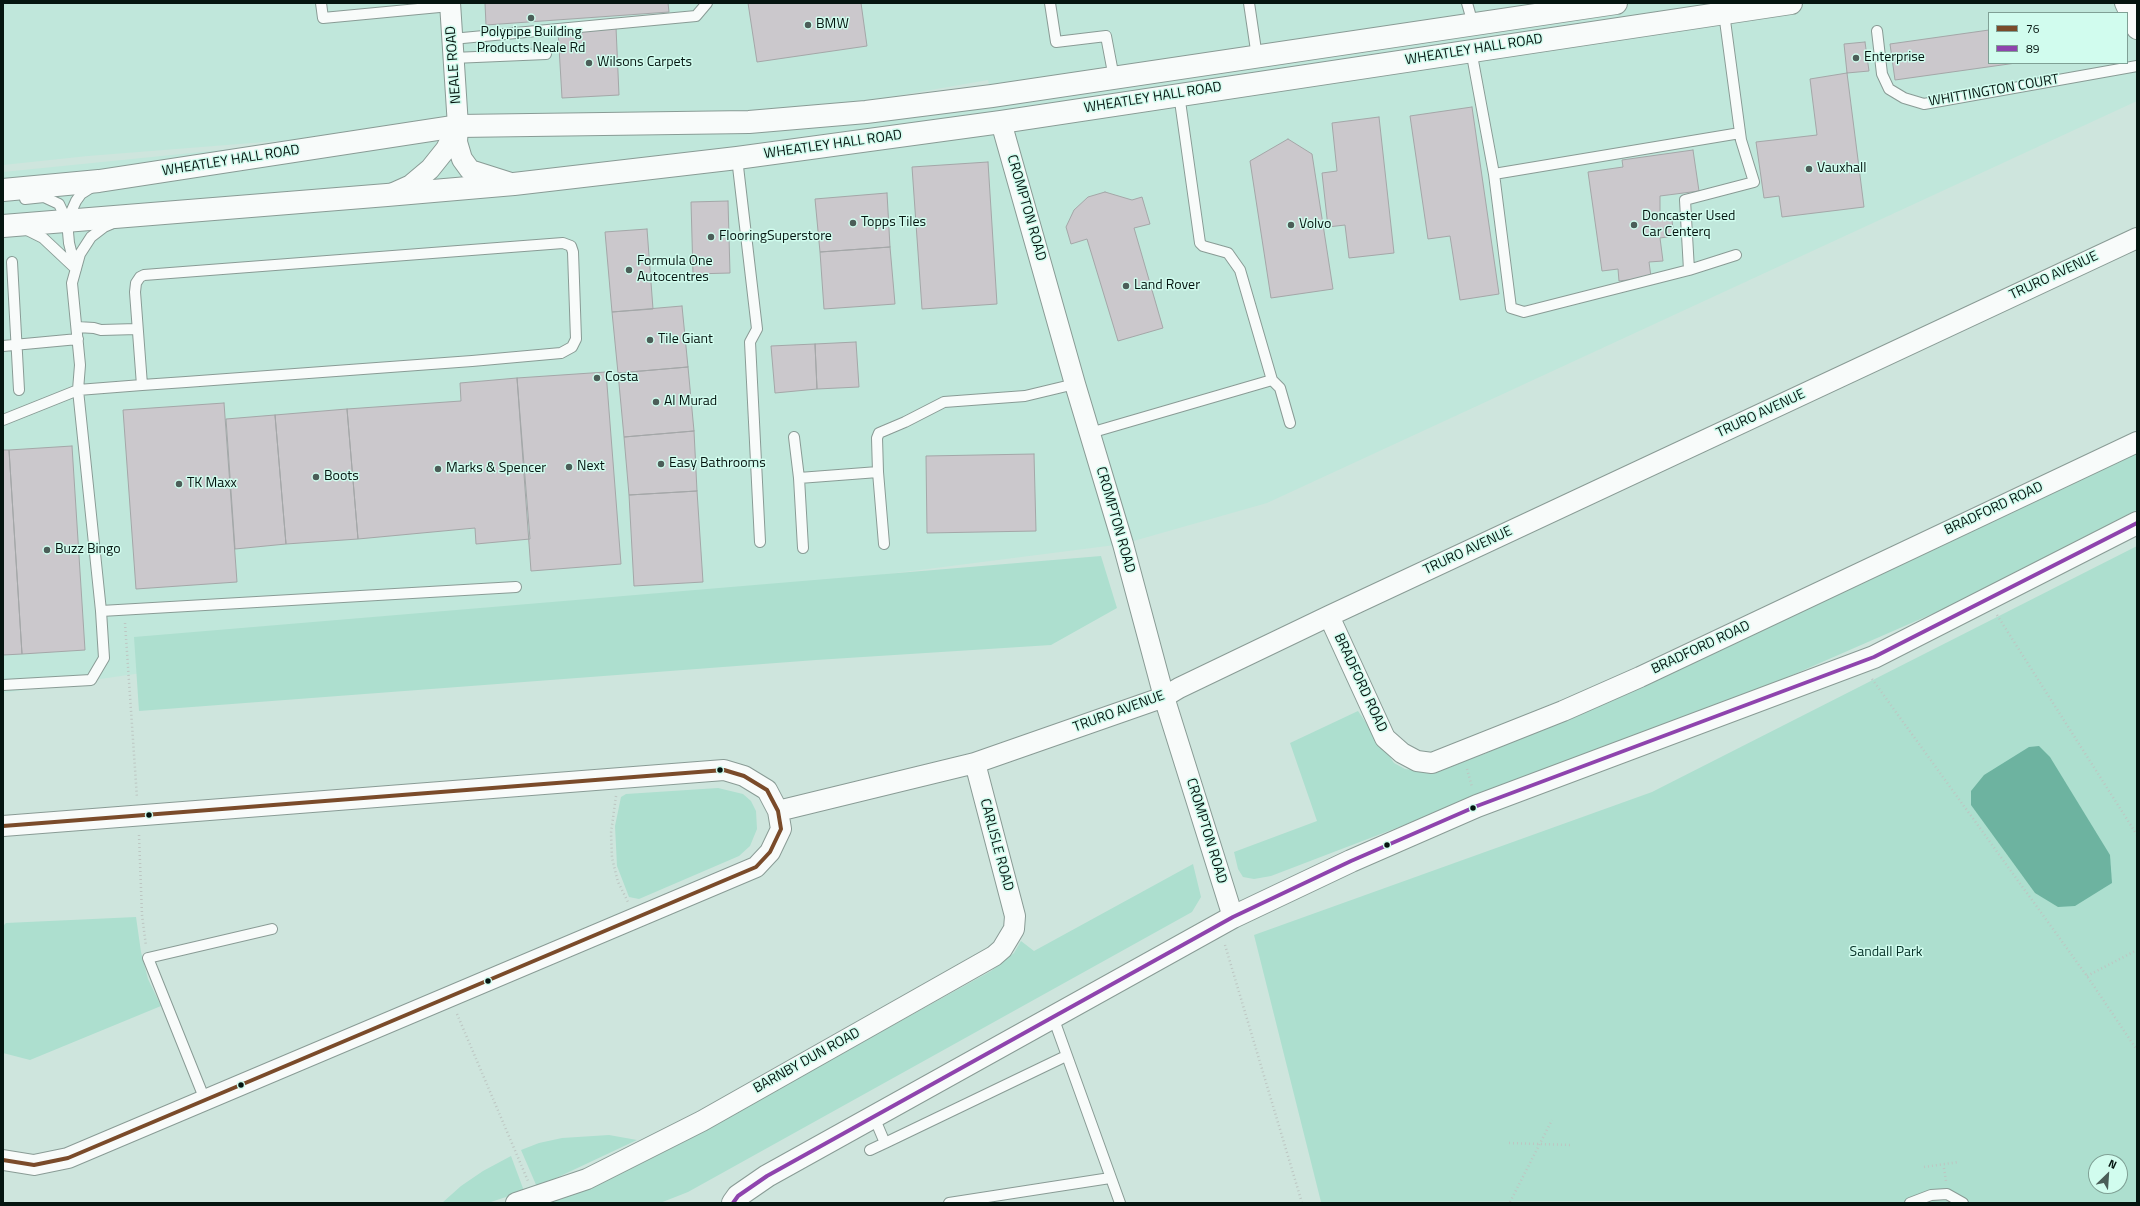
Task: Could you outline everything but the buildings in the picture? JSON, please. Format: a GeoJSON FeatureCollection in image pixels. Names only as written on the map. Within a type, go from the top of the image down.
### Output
{"type":"FeatureCollection","features":[{"type":"Feature","properties":{"kind":"main road","name":"WHEATLEY HALL ROAD"},"geometry":{"type":"LineString","coordinates":[[10,195],[458,126],[749,122],[866,112],[992,96],[1616,3]]}},
{"type":"Feature","properties":{"kind":"main road","name":"WHEATLEY HALL ROAD"},"geometry":{"type":"LineString","coordinates":[[8,226],[387,196],[514,184],[737,158],[1001,122],[1791,3]]}},
{"type":"Feature","properties":{"kind":"main road"},"geometry":{"type":"LineString","coordinates":[[733,1203],[738,1196],[767,1176],[1226,921],[1351,861],[1477,806],[1874,657],[2137,523]]}},
{"type":"Feature","properties":{"kind":"street"},"geometry":{"type":"LineString","coordinates":[[2125,3],[2137,29]]}},
{"type":"Feature","properties":{"kind":"street","name":"NEALE ROAD"},"geometry":{"type":"LineString","coordinates":[[450,5],[458,126]]}},
{"type":"Feature","properties":{"kind":"street","name":"CROMPTON ROAD"},"geometry":{"type":"LineString","coordinates":[[1001,122],[1090,433],[1226,921]]}},
{"type":"Feature","properties":{"kind":"street","name":"WHEATLEY HALL ROAD"},"geometry":{"type":"LineString","coordinates":[[458,126],[457,142],[462,159],[470,170],[514,184]]}},
{"type":"Feature","properties":{"kind":"street","name":"WHEATLEY HALL ROAD"},"geometry":{"type":"LineString","coordinates":[[387,196],[411,184],[430,169],[446,149],[458,126]]}},
{"type":"Feature","properties":{"kind":"street","name":"TRURO AVENUE"},"geometry":{"type":"LineString","coordinates":[[778,811],[975,763],[1164,697],[1178,688],[1329,616],[2137,238]]}},
{"type":"Feature","properties":{"kind":"street","name":"BRADFORD ROAD"},"geometry":{"type":"LineString","coordinates":[[1329,616],[1385,738],[1402,753],[1417,761],[1432,763],[1563,711],[1640,677],[2137,442]]}},
{"type":"Feature","properties":{"kind":"street","name":"CARLISLE ROAD"},"geometry":{"type":"LineString","coordinates":[[975,763],[1015,916],[1014,929]]}},
{"type":"Feature","properties":{"kind":"street"},"geometry":{"type":"LineString","coordinates":[[3,826],[724,770],[744,776],[767,790],[778,811],[781,829],[770,852],[756,867],[68,1158],[34,1165],[3,1160]]}},
{"type":"Feature","properties":{"kind":"street","name":"BARNBY DUN ROAD"},"geometry":{"type":"LineString","coordinates":[[516,1203],[587,1179],[702,1121],[994,956],[1002,949],[1014,929]]}},
{"type":"Feature","properties":{"kind":"lane"},"geometry":{"type":"LineString","coordinates":[[321,3],[323,18],[450,5]]}},
{"type":"Feature","properties":{"kind":"lane"},"geometry":{"type":"LineString","coordinates":[[453,48],[696,16],[707,3]]}},
{"type":"Feature","properties":{"kind":"lane"},"geometry":{"type":"LineString","coordinates":[[1050,3],[1056,42],[1106,36],[1114,78]]}},
{"type":"Feature","properties":{"kind":"lane"},"geometry":{"type":"LineString","coordinates":[[1249,3],[1257,57]]}},
{"type":"Feature","properties":{"kind":"lane"},"geometry":{"type":"LineString","coordinates":[[1467,3],[1473,24]]}},
{"type":"Feature","properties":{"kind":"lane"},"geometry":{"type":"LineString","coordinates":[[1689,270],[1685,200],[1754,182],[1740,133],[1724,13]]}},
{"type":"Feature","properties":{"kind":"lane","name":"WHITTINGTON COURT"},"geometry":{"type":"LineString","coordinates":[[1877,30],[1882,74],[1889,89],[1904,98],[1924,104],[2137,66]]}},
{"type":"Feature","properties":{"kind":"lane"},"geometry":{"type":"LineString","coordinates":[[453,48],[546,54]]}},
{"type":"Feature","properties":{"kind":"lane"},"geometry":{"type":"LineString","coordinates":[[1471,50],[1494,174],[1511,308],[1524,312],[1689,270],[1736,255]]}},
{"type":"Feature","properties":{"kind":"lane"},"geometry":{"type":"LineString","coordinates":[[1179,94],[1200,243],[1203,246],[1228,253],[1240,270],[1272,380],[1280,388],[1290,423]]}},
{"type":"Feature","properties":{"kind":"lane"},"geometry":{"type":"LineString","coordinates":[[1494,174],[1740,133]]}},
{"type":"Feature","properties":{"kind":"lane"},"geometry":{"type":"LineString","coordinates":[[737,158],[757,328],[750,342],[760,542]]}},
{"type":"Feature","properties":{"kind":"lane"},"geometry":{"type":"LineString","coordinates":[[67,221],[81,194],[92,187],[109,180]]}},
{"type":"Feature","properties":{"kind":"lane"},"geometry":{"type":"LineString","coordinates":[[10,195],[44,197],[59,204],[67,221],[69,243],[76,269]]}},
{"type":"Feature","properties":{"kind":"lane"},"geometry":{"type":"LineString","coordinates":[[3,685],[91,680],[104,658],[101,611],[78,390],[80,366],[72,283],[80,254],[90,237],[104,227],[134,216]]}},
{"type":"Feature","properties":{"kind":"lane"},"geometry":{"type":"LineString","coordinates":[[8,226],[29,230],[43,238],[76,269]]}},
{"type":"Feature","properties":{"kind":"lane"},"geometry":{"type":"LineString","coordinates":[[3,420],[78,390],[472,361],[561,352],[572,347],[576,339],[574,252],[571,246],[563,243],[144,275],[140,277],[136,283],[137,329],[142,385]]}},
{"type":"Feature","properties":{"kind":"lane"},"geometry":{"type":"LineString","coordinates":[[12,262],[19,390]]}},
{"type":"Feature","properties":{"kind":"lane"},"geometry":{"type":"LineString","coordinates":[[77,327],[101,330],[137,329]]}},
{"type":"Feature","properties":{"kind":"lane"},"geometry":{"type":"LineString","coordinates":[[3,346],[78,339]]}},
{"type":"Feature","properties":{"kind":"lane"},"geometry":{"type":"LineString","coordinates":[[1090,433],[1272,380]]}},
{"type":"Feature","properties":{"kind":"lane"},"geometry":{"type":"LineString","coordinates":[[884,544],[878,472],[879,433],[910,420],[944,402],[1025,396],[1075,384]]}},
{"type":"Feature","properties":{"kind":"lane"},"geometry":{"type":"LineString","coordinates":[[794,437],[800,478],[803,548]]}},
{"type":"Feature","properties":{"kind":"lane"},"geometry":{"type":"LineString","coordinates":[[800,478],[878,472]]}},
{"type":"Feature","properties":{"kind":"lane"},"geometry":{"type":"LineString","coordinates":[[101,611],[516,587]]}},
{"type":"Feature","properties":{"kind":"lane"},"geometry":{"type":"LineString","coordinates":[[205,1100],[148,958],[272,929]]}},
{"type":"Feature","properties":{"kind":"lane"},"geometry":{"type":"LineString","coordinates":[[1053,1017],[1120,1203]]}},
{"type":"Feature","properties":{"kind":"lane"},"geometry":{"type":"LineString","coordinates":[[870,1150],[1066,1056]]}},
{"type":"Feature","properties":{"kind":"lane"},"geometry":{"type":"LineString","coordinates":[[874,1117],[886,1143]]}},
{"type":"Feature","properties":{"kind":"lane"},"geometry":{"type":"LineString","coordinates":[[949,1203],[1110,1178]]}},
{"type":"Feature","properties":{"kind":"lane"},"geometry":{"type":"LineString","coordinates":[[1910,1203],[1931,1195],[1947,1194],[1963,1203]]}},
{"type":"Feature","properties":{"kind":"path"},"geometry":{"type":"LineString","coordinates":[[1987,600],[2137,835]]}},
{"type":"Feature","properties":{"kind":"path"},"geometry":{"type":"LineString","coordinates":[[124,610],[138,815],[142,914],[148,958]]}},
{"type":"Feature","properties":{"kind":"path"},"geometry":{"type":"LineString","coordinates":[[1872,679],[2087,976],[2137,1050]]}},
{"type":"Feature","properties":{"kind":"path"},"geometry":{"type":"LineString","coordinates":[[1462,751],[1477,806]]}},
{"type":"Feature","properties":{"kind":"path"},"geometry":{"type":"LineString","coordinates":[[619,778],[611,833],[612,858],[618,882],[636,918]]}},
{"type":"Feature","properties":{"kind":"path"},"geometry":{"type":"LineString","coordinates":[[1226,921],[1302,1203]]}},
{"type":"Feature","properties":{"kind":"path"},"geometry":{"type":"LineString","coordinates":[[2087,976],[2137,950]]}},
{"type":"Feature","properties":{"kind":"path"},"geometry":{"type":"LineString","coordinates":[[450,997],[534,1197]]}},
{"type":"Feature","properties":{"kind":"path"},"geometry":{"type":"LineString","coordinates":[[1510,1202],[1552,1120]]}},
{"type":"Feature","properties":{"kind":"path"},"geometry":{"type":"LineString","coordinates":[[1509,1143],[1571,1145]]}},
{"type":"Feature","properties":{"kind":"path"},"geometry":{"type":"LineString","coordinates":[[1924,1167],[1959,1162]]}},
{"type":"Feature","properties":{"kind":"shaded area"},"geometry":{"type":"Polygon","coordinates":[[[3,3],[2137,3],[2137,101],[1267,503],[1123,544],[357,642],[3,693],[3,172],[429,129],[88,156],[3,165],[3,3]],[[988,80],[868,101],[992,96],[988,80]]]}},
{"type":"Feature","properties":{"kind":"shaded area"},"geometry":{"type":"Polygon","coordinates":[[[2039,746],[2050,757],[2110,855],[2112,883],[2075,906],[2058,907],[2035,893],[1971,805],[1971,791],[1984,775],[2029,747],[2039,746]]]}},
{"type":"Feature","properties":{"kind":"green space"},"geometry":{"type":"Polygon","coordinates":[[[2137,452],[2137,510],[1948,607],[1765,687],[1271,876],[1254,879],[1243,877],[1238,869],[1234,852],[1317,821],[1290,743],[1358,711],[1394,763],[1405,769],[1422,771],[1439,768],[1482,755],[1733,643],[2137,452]]]}},
{"type":"Feature","properties":{"kind":"green space","name":"Sandall Park"},"geometry":{"type":"Polygon","coordinates":[[[2137,546],[2137,1203],[1763,1203],[1642,1201],[1321,1202],[1254,935],[1652,792],[2137,546]]]}},
{"type":"Feature","properties":{"kind":"green space"},"geometry":{"type":"Polygon","coordinates":[[[1101,556],[1117,608],[1051,645],[816,660],[139,711],[134,637],[1101,556]]]}},
{"type":"Feature","properties":{"kind":"green space"},"geometry":{"type":"Polygon","coordinates":[[[718,788],[743,794],[751,801],[756,811],[757,829],[750,846],[739,856],[639,899],[629,897],[617,866],[615,826],[621,797],[626,794],[718,788]]]}},
{"type":"Feature","properties":{"kind":"green space"},"geometry":{"type":"Polygon","coordinates":[[[1193,864],[1201,897],[1192,912],[688,1192],[660,1203],[547,1203],[796,1079],[991,971],[1014,953],[1021,941],[1034,951],[1193,864]]]}},
{"type":"Feature","properties":{"kind":"green space"},"geometry":{"type":"Polygon","coordinates":[[[136,917],[141,952],[148,979],[161,1006],[30,1060],[3,1053],[3,926],[6,923],[136,917]]]}},
{"type":"Feature","properties":{"kind":"green space"},"geometry":{"type":"Polygon","coordinates":[[[609,1135],[637,1140],[537,1187],[521,1150],[539,1143],[562,1138],[609,1135]]]}},
{"type":"Feature","properties":{"kind":"green space"},"geometry":{"type":"Polygon","coordinates":[[[511,1156],[524,1191],[488,1203],[442,1203],[461,1186],[483,1171],[511,1156]]]}},
{"type":"Feature","properties":{"kind":"transit line","name":"89"},"geometry":{"type":"LineString","coordinates":[[733,1203],[738,1196],[767,1176],[1233,917],[1351,861],[1477,806],[1874,657],[2137,523]]}},
{"type":"Feature","properties":{"kind":"transit line","name":"76"},"geometry":{"type":"LineString","coordinates":[[3,826],[724,770],[744,776],[767,790],[778,811],[781,829],[770,852],[756,867],[68,1158],[34,1165],[3,1160]]}},
{"type":"Feature","properties":{"kind":"place","name":"Polypipe Building Products Neale Rd"},"geometry":{"type":"Point","coordinates":[531,18]}},
{"type":"Feature","properties":{"kind":"place","name":"BMW"},"geometry":{"type":"Point","coordinates":[808,25]}},
{"type":"Feature","properties":{"kind":"place","name":"Enterprise"},"geometry":{"type":"Point","coordinates":[1856,58]}},
{"type":"Feature","properties":{"kind":"place","name":"Wilsons Carpets"},"geometry":{"type":"Point","coordinates":[589,63]}},
{"type":"Feature","properties":{"kind":"place","name":"Vauxhall"},"geometry":{"type":"Point","coordinates":[1809,169]}},
{"type":"Feature","properties":{"kind":"place","name":"Topps Tiles"},"geometry":{"type":"Point","coordinates":[853,223]}},
{"type":"Feature","properties":{"kind":"place","name":"Volvo"},"geometry":{"type":"Point","coordinates":[1291,225]}},
{"type":"Feature","properties":{"kind":"place","name":"Doncaster Used Car Centerq"},"geometry":{"type":"Point","coordinates":[1634,225]}},
{"type":"Feature","properties":{"kind":"place","name":"FlooringSuperstore"},"geometry":{"type":"Point","coordinates":[711,237]}},
{"type":"Feature","properties":{"kind":"place","name":"Formula One Autocentres"},"geometry":{"type":"Point","coordinates":[629,270]}},
{"type":"Feature","properties":{"kind":"place","name":"Land Rover"},"geometry":{"type":"Point","coordinates":[1126,286]}},
{"type":"Feature","properties":{"kind":"place","name":"Tile Giant"},"geometry":{"type":"Point","coordinates":[650,340]}},
{"type":"Feature","properties":{"kind":"place","name":"Costa"},"geometry":{"type":"Point","coordinates":[597,378]}},
{"type":"Feature","properties":{"kind":"place","name":"Al Murad"},"geometry":{"type":"Point","coordinates":[656,402]}},
{"type":"Feature","properties":{"kind":"place","name":"Easy Bathrooms"},"geometry":{"type":"Point","coordinates":[661,464]}},
{"type":"Feature","properties":{"kind":"place","name":"Next"},"geometry":{"type":"Point","coordinates":[569,467]}},
{"type":"Feature","properties":{"kind":"place","name":"Marks & Spencer"},"geometry":{"type":"Point","coordinates":[438,469]}},
{"type":"Feature","properties":{"kind":"place","name":"Boots"},"geometry":{"type":"Point","coordinates":[316,477]}},
{"type":"Feature","properties":{"kind":"place","name":"TK Maxx"},"geometry":{"type":"Point","coordinates":[179,484]}},
{"type":"Feature","properties":{"kind":"place","name":"Buzz Bingo"},"geometry":{"type":"Point","coordinates":[47,550]}}]}
